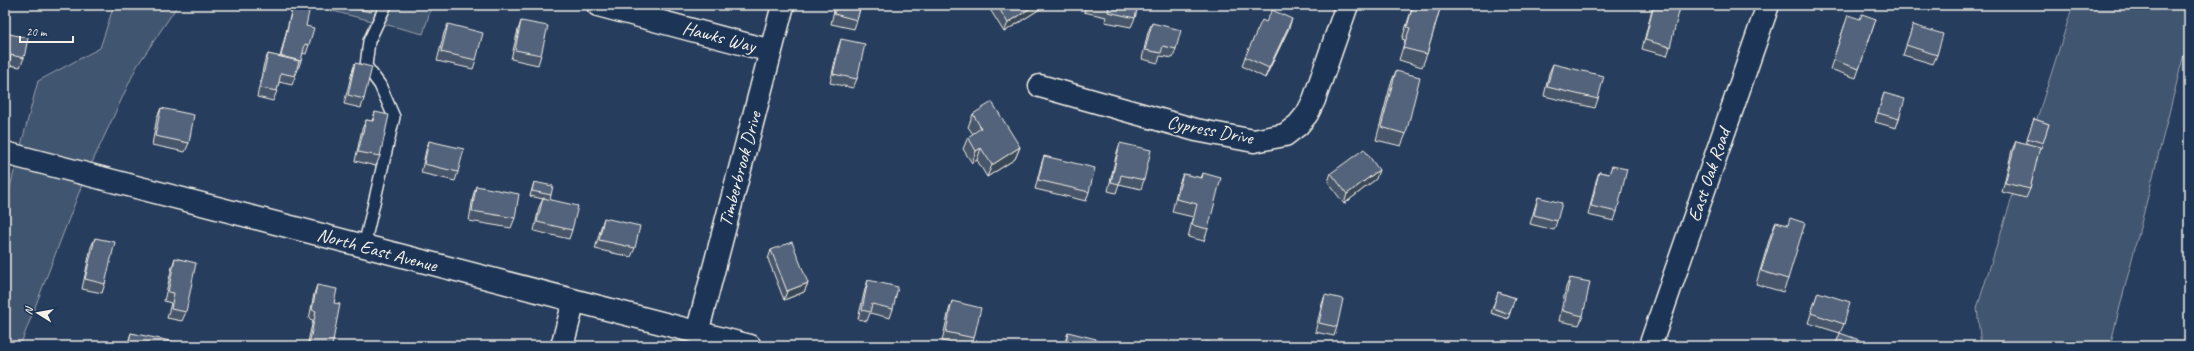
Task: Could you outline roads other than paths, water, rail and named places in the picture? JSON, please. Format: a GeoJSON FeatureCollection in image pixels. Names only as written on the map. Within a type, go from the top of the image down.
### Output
{"type":"FeatureCollection","features":[{"type":"Feature","properties":{"kind":"street","name":"Hawks Way"},"geometry":{"type":"LineString","coordinates":[[598,5],[771,51]]}},
{"type":"Feature","properties":{"kind":"street","name":"Timberbrook Drive"},"geometry":{"type":"LineString","coordinates":[[697,333],[783,5]]}},
{"type":"Feature","properties":{"kind":"street","name":"Cypress Drive"},"geometry":{"type":"LineString","coordinates":[[1040,86],[1196,130],[1235,139],[1254,141],[1285,135],[1298,125],[1314,100],[1347,5]]}},
{"type":"Feature","properties":{"kind":"street","name":"East Oak Road"},"geometry":{"type":"LineString","coordinates":[[1650,346],[1768,5]]}},
{"type":"Feature","properties":{"kind":"street","name":"North East Avenue"},"geometry":{"type":"LineString","coordinates":[[5,153],[750,346]]}},
{"type":"Feature","properties":{"kind":"street"},"geometry":{"type":"LineString","coordinates":[[562,346],[574,301]]}},
{"type":"Feature","properties":{"kind":"lane"},"geometry":{"type":"LineString","coordinates":[[364,246],[394,117],[380,85],[366,66],[369,41],[386,5]]}}]}
